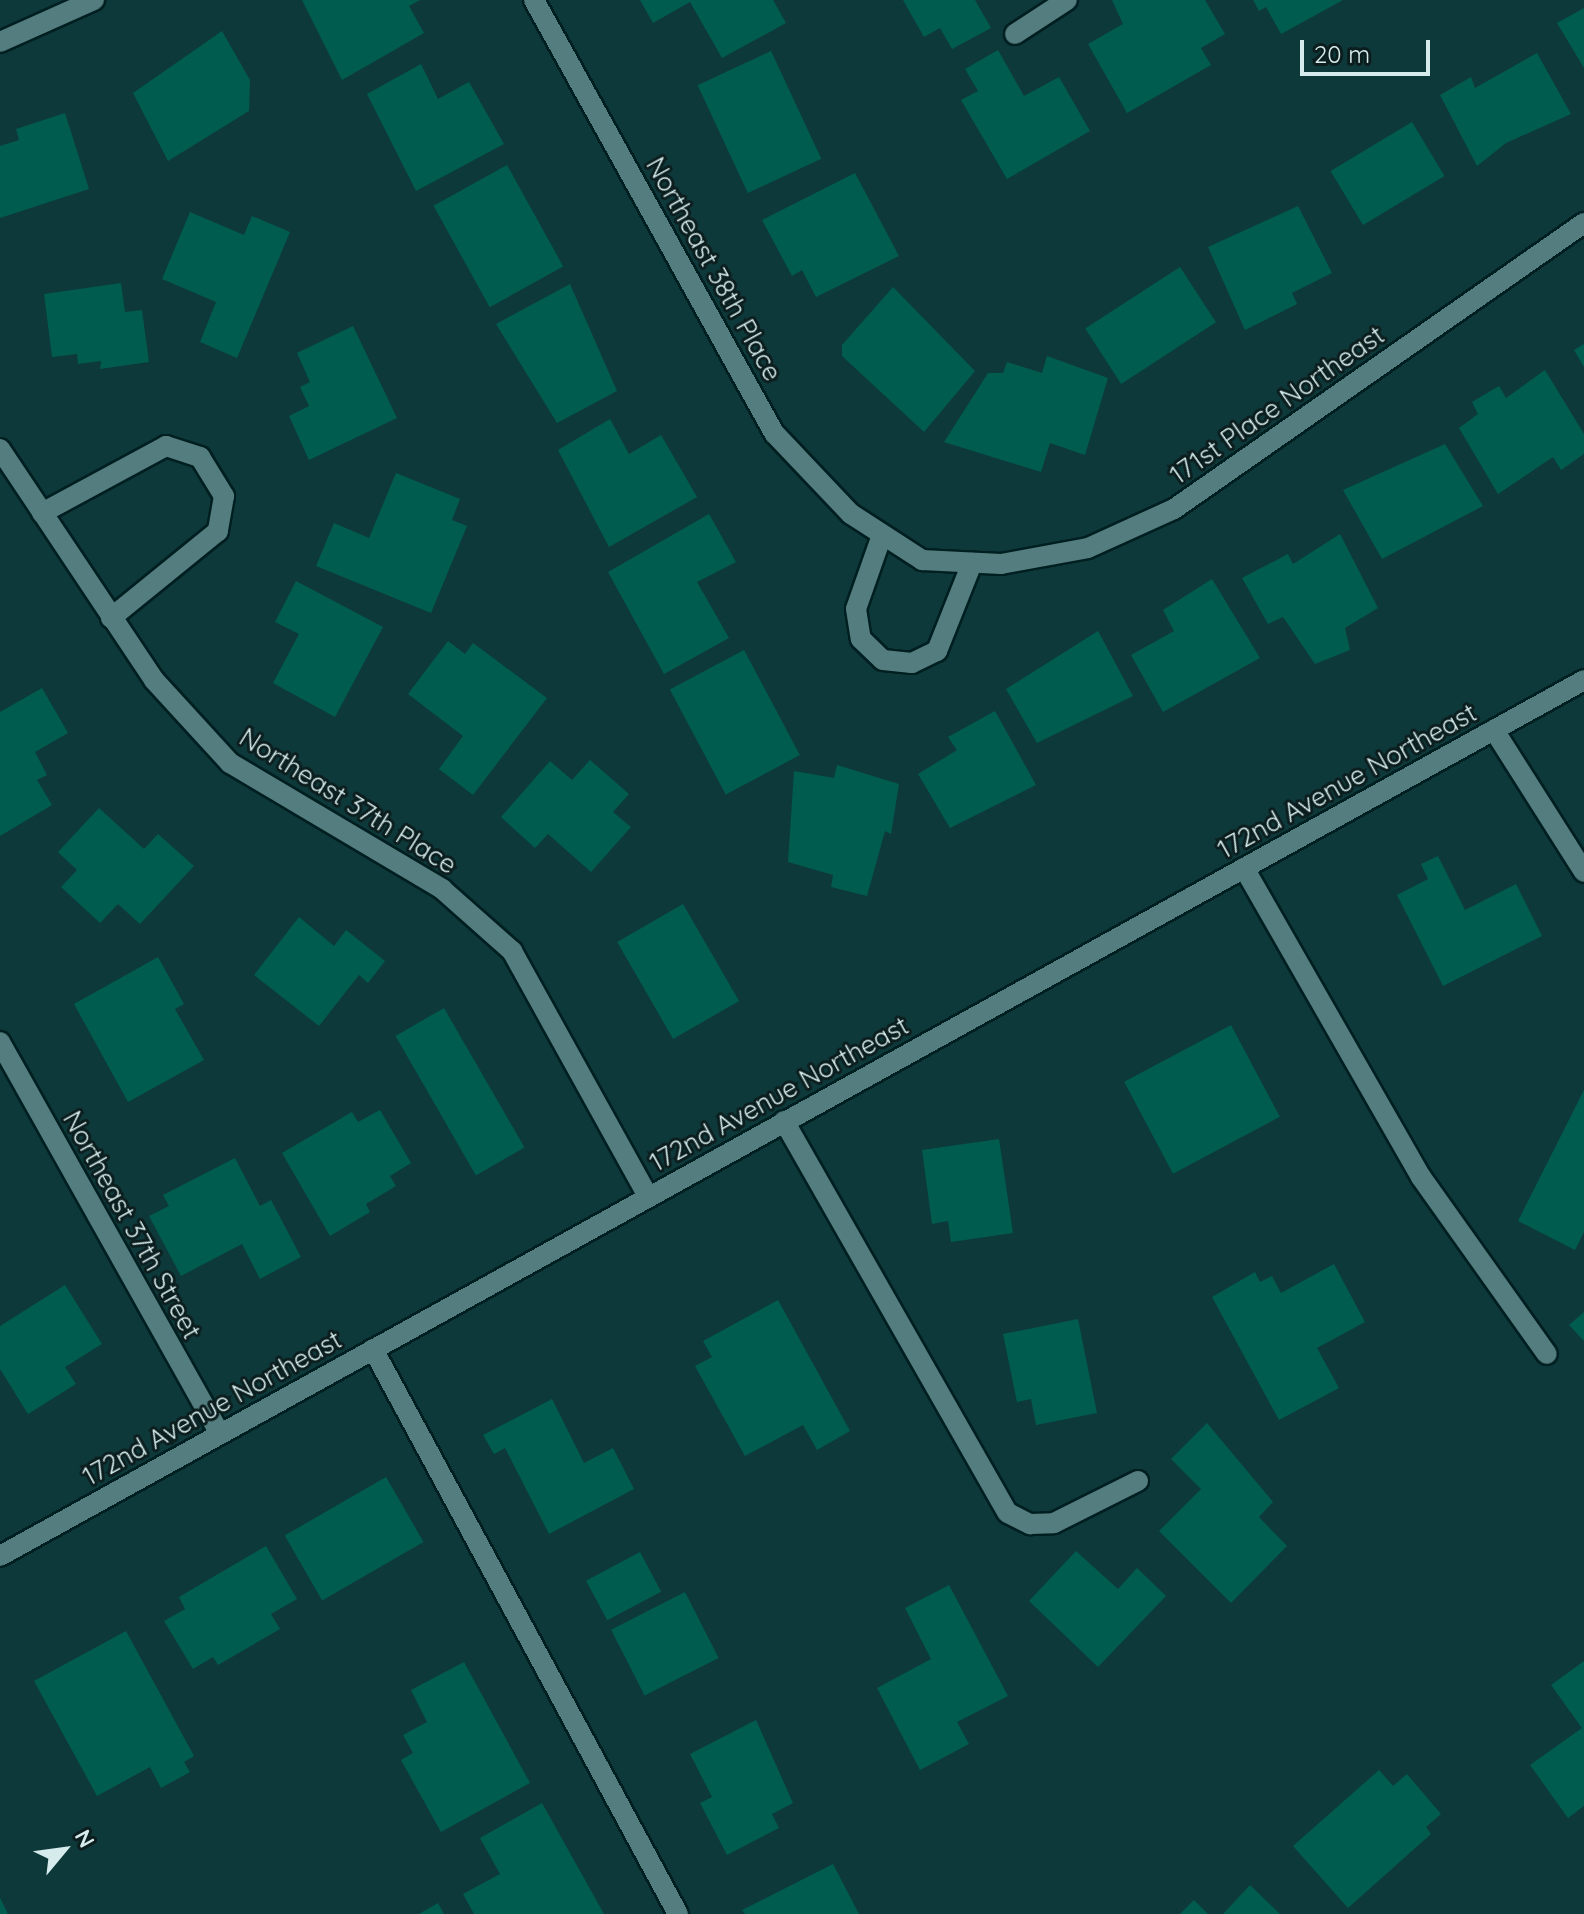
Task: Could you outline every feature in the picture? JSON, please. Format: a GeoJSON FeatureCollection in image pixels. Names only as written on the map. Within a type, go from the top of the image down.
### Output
{"type":"FeatureCollection","features":[{"type":"Feature","properties":{"kind":"street"},"geometry":{"type":"LineString","coordinates":[[0,42],[94,0]]}},
{"type":"Feature","properties":{"kind":"street","name":"Northeast 38th Place"},"geometry":{"type":"LineString","coordinates":[[534,0],[775,434],[851,514],[922,560]]}},
{"type":"Feature","properties":{"kind":"street"},"geometry":{"type":"LineString","coordinates":[[1015,34],[1067,0]]}},
{"type":"Feature","properties":{"kind":"street","name":"171st Place Northeast"},"geometry":{"type":"LineString","coordinates":[[922,560],[972,563],[1088,548],[1174,509],[1584,223]]}},
{"type":"Feature","properties":{"kind":"street"},"geometry":{"type":"LineString","coordinates":[[42,513],[166,446],[200,457],[224,496],[218,531],[111,618]]}},
{"type":"Feature","properties":{"kind":"street","name":"Northeast 37th Place"},"geometry":{"type":"LineString","coordinates":[[0,449],[154,680],[230,763],[442,889],[512,951],[648,1196]]}},
{"type":"Feature","properties":{"kind":"street"},"geometry":{"type":"LineString","coordinates":[[882,535],[856,624],[871,651],[890,662],[912,663],[937,651],[972,563]]}},
{"type":"Feature","properties":{"kind":"street","name":"172nd Avenue Northeast"},"geometry":{"type":"LineString","coordinates":[[0,1556],[1584,680]]}},
{"type":"Feature","properties":{"kind":"street"},"geometry":{"type":"LineString","coordinates":[[1494,730],[1584,872]]}},
{"type":"Feature","properties":{"kind":"street"},"geometry":{"type":"LineString","coordinates":[[1244,868],[1421,1177],[1547,1354]]}},
{"type":"Feature","properties":{"kind":"street","name":"Northeast 37th Street"},"geometry":{"type":"LineString","coordinates":[[0,1042],[219,1433]]}},
{"type":"Feature","properties":{"kind":"street"},"geometry":{"type":"LineString","coordinates":[[784,1121],[1008,1513],[1030,1524],[1054,1523],[1138,1481]]}},
{"type":"Feature","properties":{"kind":"street"},"geometry":{"type":"LineString","coordinates":[[373,1349],[678,1914]]}},
{"type":"Feature","properties":{"kind":"building"},"geometry":{"type":"Polygon","coordinates":[[[302,0],[420,0],[409,6],[424,33],[342,80],[302,0]]]}},
{"type":"Feature","properties":{"kind":"building"},"geometry":{"type":"Polygon","coordinates":[[[640,0],[773,0],[786,23],[722,58],[690,2],[653,23],[640,0]]]}},
{"type":"Feature","properties":{"kind":"building"},"geometry":{"type":"Polygon","coordinates":[[[903,0],[975,0],[991,28],[952,49],[940,28],[924,37],[903,0]]]}},
{"type":"Feature","properties":{"kind":"building"},"geometry":{"type":"Polygon","coordinates":[[[1112,0],[1205,0],[1225,34],[1201,48],[1211,65],[1127,113],[1088,44],[1123,24],[1112,0]]]}},
{"type":"Feature","properties":{"kind":"building"},"geometry":{"type":"Polygon","coordinates":[[[1253,0],[1343,0],[1281,34],[1266,7],[1259,11],[1253,0]]]}},
{"type":"Feature","properties":{"kind":"building"},"geometry":{"type":"Polygon","coordinates":[[[1584,8],[1584,68],[1557,23],[1584,8]]]}},
{"type":"Feature","properties":{"kind":"building"},"geometry":{"type":"Polygon","coordinates":[[[222,31],[250,80],[249,111],[168,161],[133,93],[222,31]]]}},
{"type":"Feature","properties":{"kind":"building"},"geometry":{"type":"Polygon","coordinates":[[[998,50],[1024,96],[1059,77],[1090,131],[1007,179],[961,100],[978,91],[965,69],[998,50]]]}},
{"type":"Feature","properties":{"kind":"building"},"geometry":{"type":"Polygon","coordinates":[[[771,51],[821,159],[748,193],[698,85],[771,51]]]}},
{"type":"Feature","properties":{"kind":"building"},"geometry":{"type":"Polygon","coordinates":[[[1537,53],[1571,114],[1506,143],[1477,166],[1440,95],[1471,77],[1475,88],[1537,53]]]}},
{"type":"Feature","properties":{"kind":"building"},"geometry":{"type":"Polygon","coordinates":[[[421,64],[438,99],[469,82],[504,144],[416,191],[367,94],[421,64]]]}},
{"type":"Feature","properties":{"kind":"building"},"geometry":{"type":"Polygon","coordinates":[[[65,113],[89,189],[0,218],[0,146],[19,140],[16,129],[65,113]]]}},
{"type":"Feature","properties":{"kind":"building"},"geometry":{"type":"Polygon","coordinates":[[[1412,122],[1444,176],[1363,225],[1331,171],[1412,122]]]}},
{"type":"Feature","properties":{"kind":"building"},"geometry":{"type":"Polygon","coordinates":[[[507,165],[563,266],[490,307],[434,206],[507,165]]]}},
{"type":"Feature","properties":{"kind":"building"},"geometry":{"type":"Polygon","coordinates":[[[855,173],[899,256],[816,297],[802,270],[792,276],[762,220],[855,173]]]}},
{"type":"Feature","properties":{"kind":"building"},"geometry":{"type":"Polygon","coordinates":[[[1298,206],[1332,273],[1292,293],[1297,304],[1245,330],[1208,247],[1298,206]]]}},
{"type":"Feature","properties":{"kind":"building"},"geometry":{"type":"Polygon","coordinates":[[[190,212],[244,235],[252,216],[290,232],[237,358],[200,342],[216,302],[162,279],[190,212]]]}},
{"type":"Feature","properties":{"kind":"building"},"geometry":{"type":"Polygon","coordinates":[[[1180,267],[1216,322],[1121,384],[1085,329],[1180,267]]]}},
{"type":"Feature","properties":{"kind":"building"},"geometry":{"type":"Polygon","coordinates":[[[121,283],[125,312],[142,310],[149,362],[100,369],[101,361],[78,364],[77,354],[52,357],[44,294],[121,283]]]}},
{"type":"Feature","properties":{"kind":"building"},"geometry":{"type":"Polygon","coordinates":[[[570,284],[617,391],[557,423],[496,324],[570,284]]]}},
{"type":"Feature","properties":{"kind":"building"},"geometry":{"type":"Polygon","coordinates":[[[893,287],[975,371],[924,432],[842,356],[842,345],[893,287]]]}},
{"type":"Feature","properties":{"kind":"building"},"geometry":{"type":"Polygon","coordinates":[[[353,326],[397,418],[309,460],[289,416],[309,406],[300,387],[310,382],[297,353],[353,326]]]}},
{"type":"Feature","properties":{"kind":"building"},"geometry":{"type":"Polygon","coordinates":[[[1584,344],[1584,367],[1574,350],[1584,344]]]}},
{"type":"Feature","properties":{"kind":"building"},"geometry":{"type":"Polygon","coordinates":[[[1047,356],[1108,378],[1085,455],[1050,443],[1041,472],[944,442],[988,373],[1003,373],[1007,362],[1042,373],[1047,356]]]}},
{"type":"Feature","properties":{"kind":"building"},"geometry":{"type":"Polygon","coordinates":[[[1545,370],[1584,434],[1584,454],[1561,470],[1553,457],[1498,494],[1459,428],[1478,414],[1472,402],[1499,386],[1506,398],[1545,370]]]}},
{"type":"Feature","properties":{"kind":"building"},"geometry":{"type":"Polygon","coordinates":[[[610,419],[629,454],[661,435],[697,497],[609,547],[558,450],[610,419]]]}},
{"type":"Feature","properties":{"kind":"building"},"geometry":{"type":"Polygon","coordinates":[[[1445,444],[1483,506],[1382,559],[1343,490],[1445,444]]]}},
{"type":"Feature","properties":{"kind":"building"},"geometry":{"type":"Polygon","coordinates":[[[396,473],[460,499],[452,520],[467,526],[431,613],[316,566],[334,523],[369,538],[396,473]]]}},
{"type":"Feature","properties":{"kind":"building"},"geometry":{"type":"Polygon","coordinates":[[[709,514],[736,562],[697,582],[729,638],[664,674],[608,572],[709,514]]]}},
{"type":"Feature","properties":{"kind":"building"},"geometry":{"type":"Polygon","coordinates":[[[1340,534],[1378,608],[1345,628],[1350,650],[1315,664],[1283,617],[1268,624],[1242,578],[1288,554],[1293,564],[1340,534]]]}},
{"type":"Feature","properties":{"kind":"building"},"geometry":{"type":"Polygon","coordinates":[[[1212,579],[1260,658],[1163,712],[1131,655],[1174,631],[1163,610],[1212,579]]]}},
{"type":"Feature","properties":{"kind":"building"},"geometry":{"type":"Polygon","coordinates":[[[296,581],[383,627],[335,717],[273,683],[299,634],[275,622],[296,581]]]}},
{"type":"Feature","properties":{"kind":"building"},"geometry":{"type":"Polygon","coordinates":[[[1098,631],[1133,696],[1037,743],[1006,689],[1098,631]]]}},
{"type":"Feature","properties":{"kind":"building"},"geometry":{"type":"Polygon","coordinates":[[[448,641],[465,654],[473,643],[547,698],[473,795],[439,769],[463,736],[408,694],[448,641]]]}},
{"type":"Feature","properties":{"kind":"building"},"geometry":{"type":"Polygon","coordinates":[[[744,650],[800,755],[726,795],[670,689],[744,650]]]}},
{"type":"Feature","properties":{"kind":"building"},"geometry":{"type":"Polygon","coordinates":[[[42,688],[68,733],[35,752],[47,775],[37,780],[52,805],[0,836],[0,712],[42,688]]]}},
{"type":"Feature","properties":{"kind":"building"},"geometry":{"type":"Polygon","coordinates":[[[995,711],[1036,785],[950,828],[918,774],[957,750],[948,737],[995,711]]]}},
{"type":"Feature","properties":{"kind":"building"},"geometry":{"type":"Polygon","coordinates":[[[590,760],[629,794],[613,812],[631,827],[591,872],[548,834],[535,848],[501,817],[550,761],[572,780],[590,760]]]}},
{"type":"Feature","properties":{"kind":"building"},"geometry":{"type":"Polygon","coordinates":[[[837,765],[899,784],[891,834],[885,831],[867,896],[831,887],[833,875],[788,862],[794,771],[834,778],[837,765]]]}},
{"type":"Feature","properties":{"kind":"building"},"geometry":{"type":"Polygon","coordinates":[[[99,808],[144,849],[158,834],[194,866],[140,924],[118,904],[100,923],[61,887],[77,870],[58,852],[99,808]]]}},
{"type":"Feature","properties":{"kind":"building"},"geometry":{"type":"Polygon","coordinates":[[[1438,856],[1465,910],[1516,884],[1542,936],[1443,986],[1397,895],[1428,879],[1421,864],[1438,856]]]}},
{"type":"Feature","properties":{"kind":"building"},"geometry":{"type":"Polygon","coordinates":[[[683,904],[739,1001],[673,1039],[617,942],[683,904]]]}},
{"type":"Feature","properties":{"kind":"building"},"geometry":{"type":"Polygon","coordinates":[[[299,917],[334,946],[346,930],[385,961],[368,983],[359,975],[319,1026],[254,975],[299,917]]]}},
{"type":"Feature","properties":{"kind":"building"},"geometry":{"type":"Polygon","coordinates":[[[158,957],[184,1004],[175,1009],[204,1060],[128,1102],[74,1004],[158,957]]]}},
{"type":"Feature","properties":{"kind":"building"},"geometry":{"type":"Polygon","coordinates":[[[444,1008],[524,1147],[476,1175],[396,1036],[444,1008]]]}},
{"type":"Feature","properties":{"kind":"building"},"geometry":{"type":"Polygon","coordinates":[[[1231,1025],[1280,1117],[1173,1174],[1124,1082],[1231,1025]]]}},
{"type":"Feature","properties":{"kind":"building"},"geometry":{"type":"Polygon","coordinates":[[[1584,1090],[1584,1232],[1575,1250],[1518,1221],[1584,1090]]]}},
{"type":"Feature","properties":{"kind":"building"},"geometry":{"type":"Polygon","coordinates":[[[380,1110],[411,1163],[390,1176],[396,1186],[366,1204],[370,1212],[330,1236],[282,1153],[352,1112],[358,1122],[380,1110]]]}},
{"type":"Feature","properties":{"kind":"building"},"geometry":{"type":"Polygon","coordinates":[[[999,1139],[1013,1233],[951,1242],[948,1221],[932,1224],[922,1150],[999,1139]]]}},
{"type":"Feature","properties":{"kind":"building"},"geometry":{"type":"Polygon","coordinates":[[[235,1158],[260,1206],[271,1200],[301,1257],[260,1279],[242,1244],[181,1276],[149,1216],[169,1206],[163,1195],[235,1158]]]}},
{"type":"Feature","properties":{"kind":"building"},"geometry":{"type":"Polygon","coordinates":[[[1334,1264],[1365,1322],[1317,1348],[1339,1388],[1279,1420],[1212,1297],[1255,1272],[1260,1282],[1272,1276],[1281,1293],[1334,1264]]]}},
{"type":"Feature","properties":{"kind":"building"},"geometry":{"type":"Polygon","coordinates":[[[65,1285],[102,1344],[65,1367],[76,1384],[28,1414],[0,1369],[0,1326],[65,1285]]]}},
{"type":"Feature","properties":{"kind":"building"},"geometry":{"type":"Polygon","coordinates":[[[778,1300],[850,1431],[817,1450],[803,1425],[745,1456],[695,1366],[712,1357],[703,1341],[778,1300]]]}},
{"type":"Feature","properties":{"kind":"building"},"geometry":{"type":"Polygon","coordinates":[[[1584,1312],[1584,1341],[1569,1325],[1584,1312]]]}},
{"type":"Feature","properties":{"kind":"building"},"geometry":{"type":"Polygon","coordinates":[[[1078,1319],[1097,1413],[1036,1425],[1031,1399],[1017,1402],[1003,1334],[1078,1319]]]}},
{"type":"Feature","properties":{"kind":"building"},"geometry":{"type":"Polygon","coordinates":[[[552,1399],[584,1463],[613,1448],[634,1489],[549,1534],[505,1448],[494,1454],[483,1435],[552,1399]]]}},
{"type":"Feature","properties":{"kind":"building"},"geometry":{"type":"Polygon","coordinates":[[[1207,1423],[1273,1502],[1259,1517],[1287,1546],[1231,1603],[1159,1531],[1201,1489],[1171,1459],[1207,1423]]]}},
{"type":"Feature","properties":{"kind":"building"},"geometry":{"type":"Polygon","coordinates":[[[386,1477],[424,1542],[322,1600],[285,1536],[386,1477]]]}},
{"type":"Feature","properties":{"kind":"building"},"geometry":{"type":"Polygon","coordinates":[[[266,1546],[297,1599],[271,1614],[280,1629],[218,1665],[213,1657],[193,1669],[164,1621],[185,1609],[179,1597],[266,1546]]]}},
{"type":"Feature","properties":{"kind":"building"},"geometry":{"type":"Polygon","coordinates":[[[1076,1551],[1118,1589],[1137,1568],[1166,1596],[1098,1667],[1029,1601],[1076,1551]]]}},
{"type":"Feature","properties":{"kind":"building"},"geometry":{"type":"Polygon","coordinates":[[[640,1552],[661,1592],[607,1620],[586,1581],[640,1552]]]}},
{"type":"Feature","properties":{"kind":"building"},"geometry":{"type":"Polygon","coordinates":[[[949,1585],[1008,1696],[957,1722],[969,1744],[920,1770],[877,1688],[931,1659],[905,1608],[949,1585]]]}},
{"type":"Feature","properties":{"kind":"building"},"geometry":{"type":"Polygon","coordinates":[[[685,1592],[719,1658],[645,1696],[611,1630],[685,1592]]]}},
{"type":"Feature","properties":{"kind":"building"},"geometry":{"type":"Polygon","coordinates":[[[126,1631],[194,1756],[184,1762],[190,1772],[161,1788],[150,1767],[97,1796],[34,1681],[126,1631]]]}},
{"type":"Feature","properties":{"kind":"building"},"geometry":{"type":"Polygon","coordinates":[[[1584,1661],[1584,1806],[1568,1818],[1530,1765],[1582,1728],[1551,1685],[1584,1661]]]}},
{"type":"Feature","properties":{"kind":"building"},"geometry":{"type":"Polygon","coordinates":[[[464,1662],[530,1783],[441,1832],[401,1760],[413,1753],[403,1735],[427,1722],[411,1690],[464,1662]]]}},
{"type":"Feature","properties":{"kind":"building"},"geometry":{"type":"Polygon","coordinates":[[[756,1720],[793,1803],[772,1814],[779,1828],[727,1855],[700,1803],[712,1797],[690,1754],[756,1720]]]}},
{"type":"Feature","properties":{"kind":"building"},"geometry":{"type":"Polygon","coordinates":[[[1379,1770],[1393,1786],[1407,1774],[1441,1814],[1426,1827],[1431,1834],[1348,1908],[1293,1846],[1379,1770]]]}},
{"type":"Feature","properties":{"kind":"building"},"geometry":{"type":"Polygon","coordinates":[[[542,1803],[604,1914],[474,1914],[463,1894],[500,1874],[480,1838],[542,1803]]]}},
{"type":"Feature","properties":{"kind":"building"},"geometry":{"type":"Polygon","coordinates":[[[833,1864],[859,1914],[745,1914],[742,1910],[833,1864]]]}},
{"type":"Feature","properties":{"kind":"building"},"geometry":{"type":"Polygon","coordinates":[[[1250,1885],[1280,1914],[1223,1914],[1250,1885]]]}},
{"type":"Feature","properties":{"kind":"building"},"geometry":{"type":"Polygon","coordinates":[[[0,1898],[8,1914],[0,1914],[0,1898]]]}},
{"type":"Feature","properties":{"kind":"building"},"geometry":{"type":"Polygon","coordinates":[[[1194,1900],[1208,1914],[1180,1914],[1194,1900]]]}},
{"type":"Feature","properties":{"kind":"building"},"geometry":{"type":"Polygon","coordinates":[[[438,1903],[444,1914],[419,1914],[438,1903]]]}}]}
